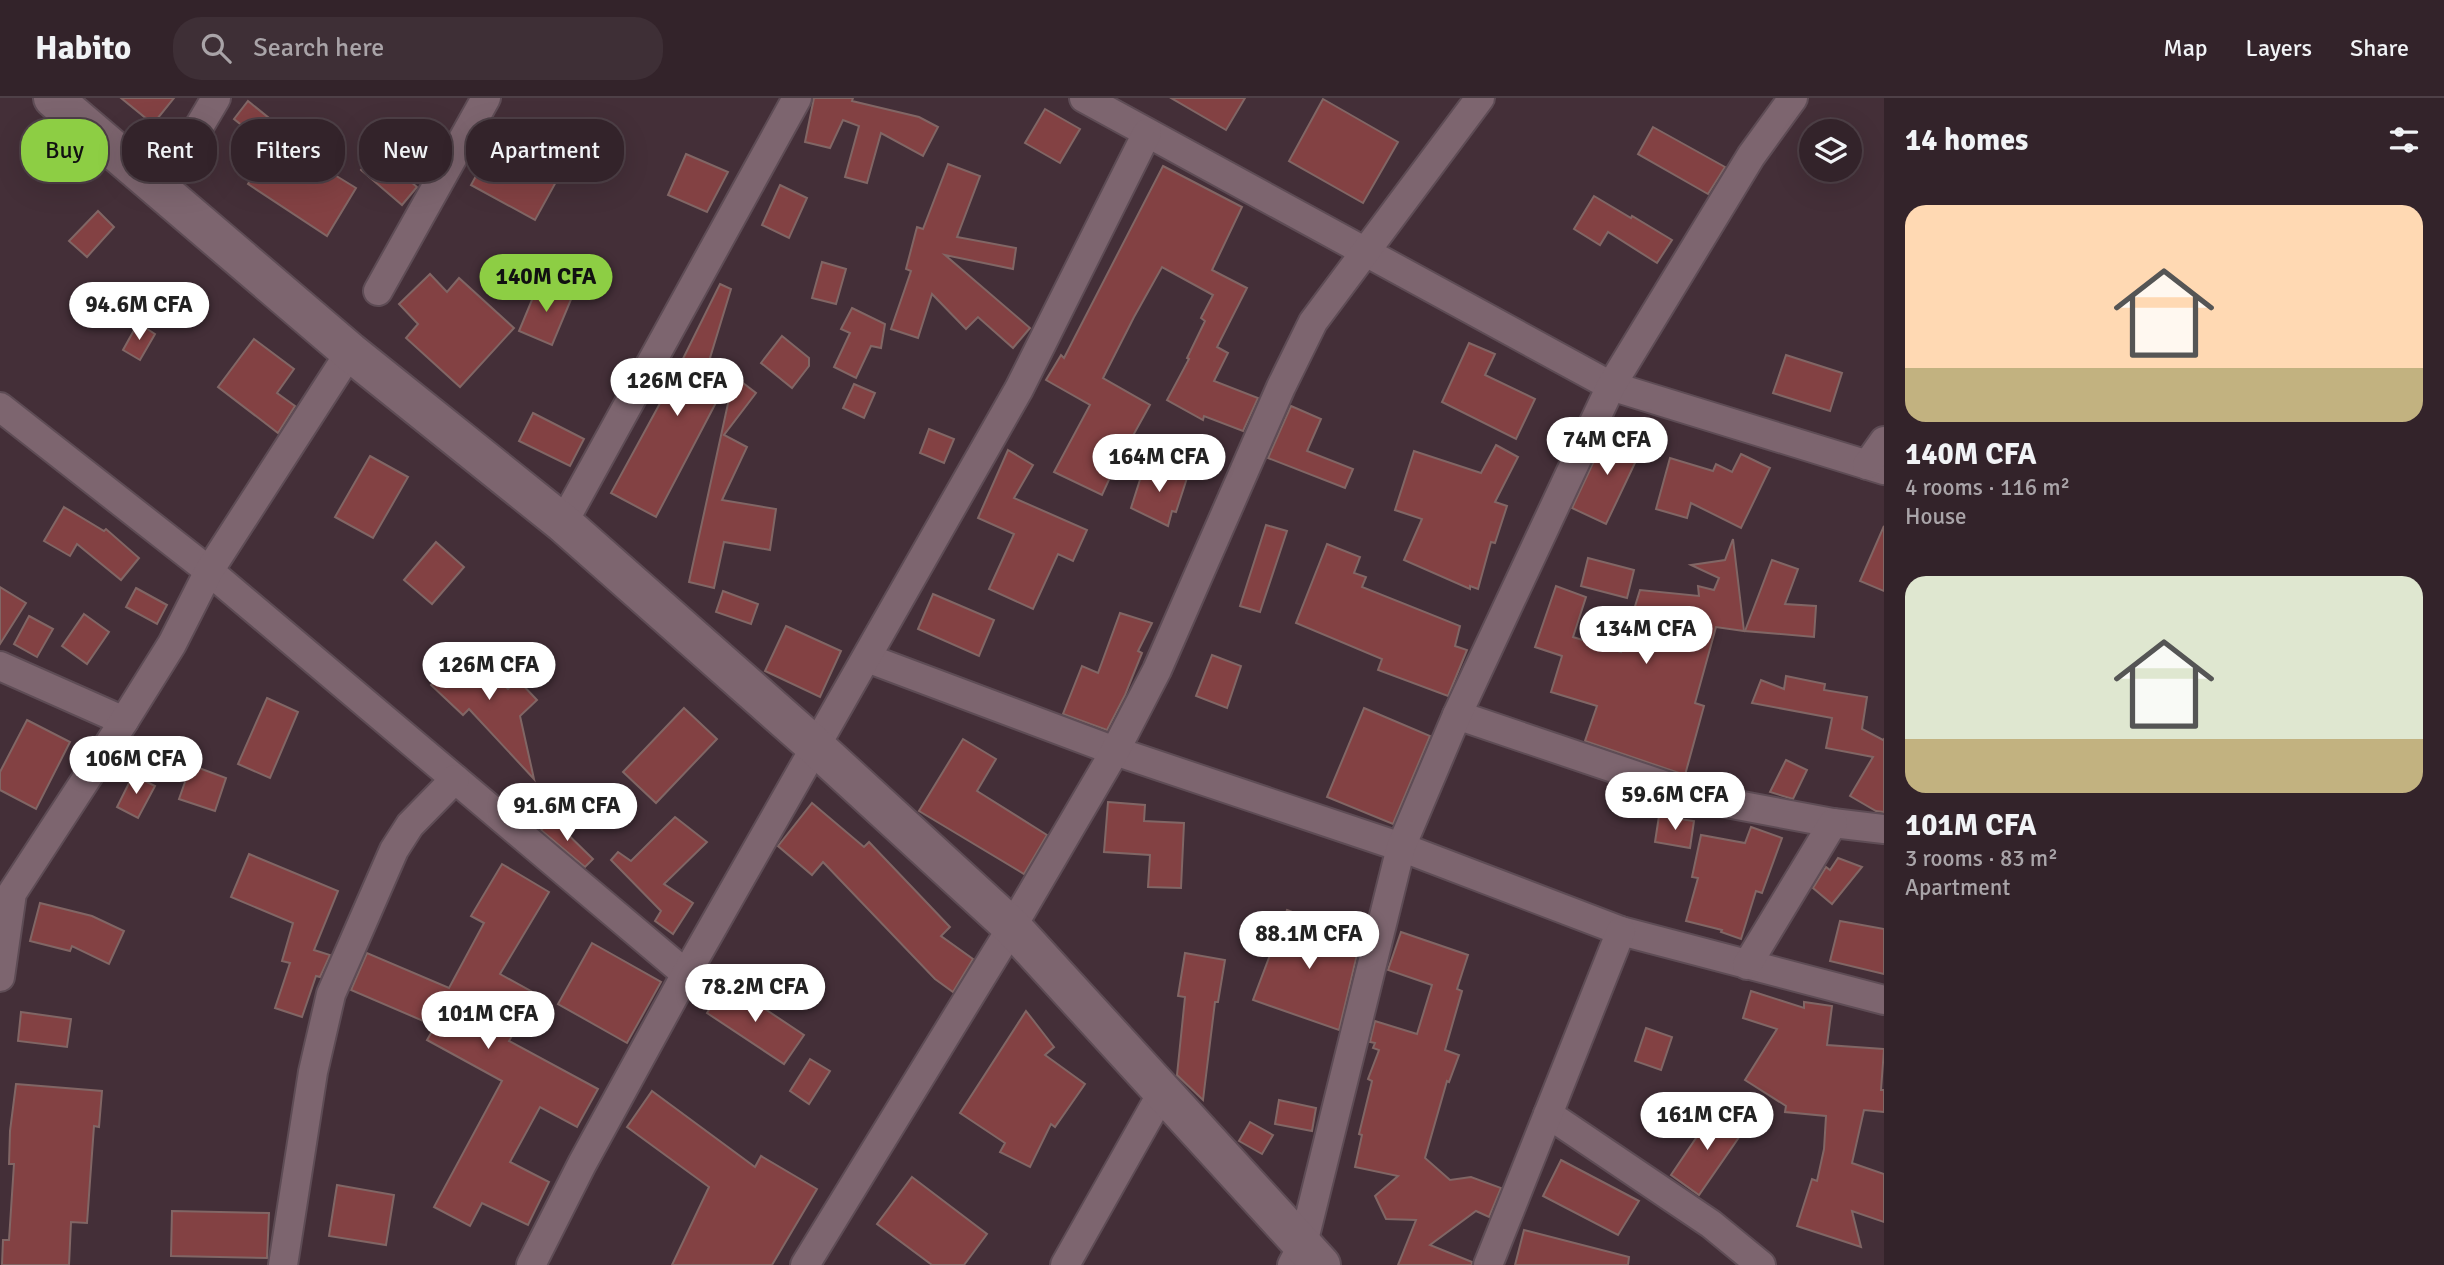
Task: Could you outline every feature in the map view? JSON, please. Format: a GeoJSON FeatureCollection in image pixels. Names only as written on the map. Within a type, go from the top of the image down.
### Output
{"type":"FeatureCollection","features":[{"type":"Feature","properties":{"kind":"street"},"geometry":{"type":"LineString","coordinates":[[53,98],[350,352],[563,523],[815,746],[1012,927],[1163,1093],[1305,1258]]}},
{"type":"Feature","properties":{"kind":"street"},"geometry":{"type":"LineString","coordinates":[[161,191],[216,98]]}},
{"type":"Feature","properties":{"kind":"street"},"geometry":{"type":"LineString","coordinates":[[377,291],[486,98]]}},
{"type":"Feature","properties":{"kind":"street"},"geometry":{"type":"LineString","coordinates":[[563,523],[797,98]]}},
{"type":"Feature","properties":{"kind":"street"},"geometry":{"type":"LineString","coordinates":[[1084,98],[1611,386],[1875,468],[1884,441]]}},
{"type":"Feature","properties":{"kind":"street"},"geometry":{"type":"LineString","coordinates":[[805,1265],[1012,927],[1115,751],[1157,670],[1270,411],[1313,322],[1480,98]]}},
{"type":"Feature","properties":{"kind":"street"},"geometry":{"type":"LineString","coordinates":[[1305,1258],[1401,847],[1457,715],[1611,386],[1751,156],[1793,98]]}},
{"type":"Feature","properties":{"kind":"street"},"geometry":{"type":"LineString","coordinates":[[531,1265],[582,1164],[686,974],[1019,388],[1147,132]]}},
{"type":"Feature","properties":{"kind":"street"},"geometry":{"type":"LineString","coordinates":[[0,977],[6,892],[124,721],[172,644],[209,571],[350,352]]}},
{"type":"Feature","properties":{"kind":"street"},"geometry":{"type":"LineString","coordinates":[[0,407],[209,571],[686,974]]}},
{"type":"Feature","properties":{"kind":"street"},"geometry":{"type":"LineString","coordinates":[[867,658],[1115,751],[1401,847],[1621,930],[1884,1000]]}},
{"type":"Feature","properties":{"kind":"street"},"geometry":{"type":"LineString","coordinates":[[0,666],[124,721]]}},
{"type":"Feature","properties":{"kind":"street"},"geometry":{"type":"LineString","coordinates":[[1457,715],[1705,799],[1833,823],[1884,829]]}},
{"type":"Feature","properties":{"kind":"street"},"geometry":{"type":"LineString","coordinates":[[283,1265],[313,1072],[331,994],[394,850],[410,825],[455,779]]}},
{"type":"Feature","properties":{"kind":"street"},"geometry":{"type":"LineString","coordinates":[[1747,965],[1833,823]]}},
{"type":"Feature","properties":{"kind":"street"},"geometry":{"type":"LineString","coordinates":[[1488,1265],[1621,930]]}},
{"type":"Feature","properties":{"kind":"street"},"geometry":{"type":"LineString","coordinates":[[1065,1265],[1163,1093]]}},
{"type":"Feature","properties":{"kind":"street"},"geometry":{"type":"LineString","coordinates":[[1548,1114],[1711,1224],[1761,1265]]}},
{"type":"Feature","properties":{"kind":"building"},"geometry":{"type":"Polygon","coordinates":[[[121,98],[174,98],[157,119],[147,119],[121,98]]]}},
{"type":"Feature","properties":{"kind":"building"},"geometry":{"type":"Polygon","coordinates":[[[814,98],[853,98],[852,101],[919,117],[938,127],[923,156],[881,133],[867,183],[845,177],[859,126],[843,120],[830,148],[805,142],[814,98]]]}},
{"type":"Feature","properties":{"kind":"building"},"geometry":{"type":"Polygon","coordinates":[[[1171,98],[1245,98],[1226,130],[1171,98]]]}},
{"type":"Feature","properties":{"kind":"building"},"geometry":{"type":"Polygon","coordinates":[[[1323,99],[1398,142],[1363,203],[1289,161],[1323,99]]]}},
{"type":"Feature","properties":{"kind":"building"},"geometry":{"type":"Polygon","coordinates":[[[248,101],[270,119],[234,119],[248,101]]]}},
{"type":"Feature","properties":{"kind":"building"},"geometry":{"type":"Polygon","coordinates":[[[1045,109],[1080,129],[1060,163],[1025,143],[1045,109]]]}},
{"type":"Feature","properties":{"kind":"building"},"geometry":{"type":"Polygon","coordinates":[[[1653,127],[1725,167],[1708,194],[1638,154],[1653,127]]]}},
{"type":"Feature","properties":{"kind":"building"},"geometry":{"type":"Polygon","coordinates":[[[686,154],[728,172],[707,212],[668,195],[686,154]]]}},
{"type":"Feature","properties":{"kind":"building"},"geometry":{"type":"Polygon","coordinates":[[[948,164],[980,176],[957,237],[1016,248],[1013,269],[945,255],[1030,328],[1013,348],[978,317],[966,329],[932,294],[918,338],[891,329],[911,271],[906,269],[917,227],[923,229],[948,164]]]}},
{"type":"Feature","properties":{"kind":"building"},"geometry":{"type":"Polygon","coordinates":[[[1163,166],[1242,207],[1212,270],[1247,288],[1217,347],[1228,353],[1214,381],[1258,398],[1243,431],[1204,416],[1203,420],[1167,400],[1189,359],[1187,358],[1205,321],[1201,318],[1213,295],[1162,267],[1103,378],[1150,405],[1125,450],[1123,449],[1102,495],[1054,472],[1090,405],[1046,380],[1061,355],[1064,358],[1163,166]]]}},
{"type":"Feature","properties":{"kind":"building"},"geometry":{"type":"Polygon","coordinates":[[[345,181],[356,188],[327,236],[248,184],[345,181]]]}},
{"type":"Feature","properties":{"kind":"building"},"geometry":{"type":"Polygon","coordinates":[[[375,182],[411,182],[417,187],[402,205],[375,182]]]}},
{"type":"Feature","properties":{"kind":"building"},"geometry":{"type":"Polygon","coordinates":[[[473,182],[556,182],[535,220],[471,185],[473,182]]]}},
{"type":"Feature","properties":{"kind":"building"},"geometry":{"type":"Polygon","coordinates":[[[780,185],[807,198],[789,238],[762,225],[780,185]]]}},
{"type":"Feature","properties":{"kind":"building"},"geometry":{"type":"Polygon","coordinates":[[[1594,196],[1672,240],[1657,263],[1608,232],[1600,245],[1574,229],[1594,196]]]}},
{"type":"Feature","properties":{"kind":"building"},"geometry":{"type":"Polygon","coordinates":[[[98,211],[114,227],[87,257],[69,241],[98,211]]]}},
{"type":"Feature","properties":{"kind":"building"},"geometry":{"type":"Polygon","coordinates":[[[822,262],[846,269],[836,304],[812,298],[822,262]]]}},
{"type":"Feature","properties":{"kind":"building"},"geometry":{"type":"Polygon","coordinates":[[[430,274],[447,292],[459,278],[514,328],[460,387],[406,338],[418,324],[399,304],[430,274]]]}},
{"type":"Feature","properties":{"kind":"building"},"geometry":{"type":"Polygon","coordinates":[[[539,283],[572,297],[552,345],[519,331],[539,283]]]}},
{"type":"Feature","properties":{"kind":"building"},"geometry":{"type":"Polygon","coordinates":[[[720,284],[731,289],[710,358],[731,374],[656,517],[611,493],[670,385],[720,284]]]}},
{"type":"Feature","properties":{"kind":"building"},"geometry":{"type":"Polygon","coordinates":[[[852,308],[885,324],[881,348],[871,346],[856,378],[834,367],[850,333],[841,329],[852,308]]]}},
{"type":"Feature","properties":{"kind":"building"},"geometry":{"type":"Polygon","coordinates":[[[138,323],[155,334],[140,360],[123,350],[138,323]]]}},
{"type":"Feature","properties":{"kind":"building"},"geometry":{"type":"Polygon","coordinates":[[[782,336],[809,358],[809,366],[792,388],[761,363],[782,336]]]}},
{"type":"Feature","properties":{"kind":"building"},"geometry":{"type":"Polygon","coordinates":[[[254,339],[294,369],[277,393],[295,406],[278,433],[218,387],[254,339]]]}},
{"type":"Feature","properties":{"kind":"building"},"geometry":{"type":"Polygon","coordinates":[[[1469,343],[1495,354],[1485,375],[1535,399],[1516,439],[1442,402],[1469,343]]]}},
{"type":"Feature","properties":{"kind":"building"},"geometry":{"type":"Polygon","coordinates":[[[1786,355],[1842,373],[1830,411],[1773,393],[1786,355]]]}},
{"type":"Feature","properties":{"kind":"building"},"geometry":{"type":"Polygon","coordinates":[[[734,376],[756,393],[724,435],[747,447],[722,500],[776,509],[770,550],[724,542],[714,588],[689,582],[734,376]]]}},
{"type":"Feature","properties":{"kind":"building"},"geometry":{"type":"Polygon","coordinates":[[[854,384],[875,393],[864,418],[843,408],[854,384]]]}},
{"type":"Feature","properties":{"kind":"building"},"geometry":{"type":"Polygon","coordinates":[[[1291,406],[1321,419],[1307,451],[1353,469],[1345,488],[1268,458],[1291,406]]]}},
{"type":"Feature","properties":{"kind":"building"},"geometry":{"type":"Polygon","coordinates":[[[533,413],[584,439],[570,466],[519,441],[533,413]]]}},
{"type":"Feature","properties":{"kind":"building"},"geometry":{"type":"Polygon","coordinates":[[[929,429],[954,439],[944,463],[920,453],[929,429]]]}},
{"type":"Feature","properties":{"kind":"building"},"geometry":{"type":"Polygon","coordinates":[[[1608,431],[1643,446],[1606,524],[1572,508],[1608,431]]]}},
{"type":"Feature","properties":{"kind":"building"},"geometry":{"type":"Polygon","coordinates":[[[1496,445],[1518,457],[1495,502],[1507,506],[1495,543],[1491,542],[1478,589],[1470,586],[1470,589],[1404,560],[1422,519],[1395,510],[1414,451],[1481,473],[1496,445]]]}},
{"type":"Feature","properties":{"kind":"building"},"geometry":{"type":"Polygon","coordinates":[[[1008,450],[1033,465],[1014,498],[1087,530],[1073,561],[1058,554],[1033,609],[989,589],[1014,534],[978,518],[1008,450]]]}},
{"type":"Feature","properties":{"kind":"building"},"geometry":{"type":"Polygon","coordinates":[[[1741,454],[1770,468],[1741,528],[1691,503],[1687,518],[1656,509],[1670,458],[1713,471],[1716,464],[1732,472],[1741,454]]]}},
{"type":"Feature","properties":{"kind":"building"},"geometry":{"type":"Polygon","coordinates":[[[370,456],[408,477],[373,538],[335,517],[370,456]]]}},
{"type":"Feature","properties":{"kind":"building"},"geometry":{"type":"Polygon","coordinates":[[[1145,464],[1187,478],[1176,512],[1172,511],[1168,526],[1131,508],[1145,464]]]}},
{"type":"Feature","properties":{"kind":"building"},"geometry":{"type":"Polygon","coordinates":[[[64,507],[104,531],[106,529],[139,558],[121,580],[77,544],[70,556],[44,541],[64,507]]]}},
{"type":"Feature","properties":{"kind":"building"},"geometry":{"type":"Polygon","coordinates":[[[1266,525],[1287,531],[1260,612],[1240,606],[1266,525]]]}},
{"type":"Feature","properties":{"kind":"building"},"geometry":{"type":"Polygon","coordinates":[[[1884,526],[1884,591],[1860,581],[1884,526]]]}},
{"type":"Feature","properties":{"kind":"building"},"geometry":{"type":"Polygon","coordinates":[[[1733,539],[1744,631],[1716,627],[1695,703],[1704,706],[1685,775],[1585,741],[1597,706],[1551,692],[1562,656],[1535,647],[1556,586],[1586,597],[1573,637],[1621,652],[1640,590],[1699,596],[1698,586],[1714,590],[1719,578],[1691,565],[1725,560],[1733,539]]]}},
{"type":"Feature","properties":{"kind":"building"},"geometry":{"type":"Polygon","coordinates":[[[436,542],[464,567],[432,604],[404,580],[436,542]]]}},
{"type":"Feature","properties":{"kind":"building"},"geometry":{"type":"Polygon","coordinates":[[[1327,544],[1360,557],[1354,573],[1366,577],[1362,587],[1460,626],[1455,646],[1467,650],[1448,696],[1378,670],[1382,659],[1296,623],[1327,544]]]}},
{"type":"Feature","properties":{"kind":"building"},"geometry":{"type":"Polygon","coordinates":[[[1588,558],[1634,570],[1627,598],[1581,586],[1588,558]]]}},
{"type":"Feature","properties":{"kind":"building"},"geometry":{"type":"Polygon","coordinates":[[[1772,560],[1798,569],[1785,604],[1816,606],[1814,637],[1745,631],[1772,560]]]}},
{"type":"Feature","properties":{"kind":"building"},"geometry":{"type":"Polygon","coordinates":[[[0,587],[26,603],[0,644],[0,587]]]}},
{"type":"Feature","properties":{"kind":"building"},"geometry":{"type":"Polygon","coordinates":[[[136,588],[167,605],[157,624],[126,607],[136,588]]]}},
{"type":"Feature","properties":{"kind":"building"},"geometry":{"type":"Polygon","coordinates":[[[723,591],[758,604],[751,624],[716,612],[723,591]]]}},
{"type":"Feature","properties":{"kind":"building"},"geometry":{"type":"Polygon","coordinates":[[[933,594],[994,620],[979,656],[918,629],[933,594]]]}},
{"type":"Feature","properties":{"kind":"building"},"geometry":{"type":"Polygon","coordinates":[[[1120,613],[1152,623],[1138,651],[1142,653],[1125,695],[1107,730],[1063,714],[1082,666],[1098,673],[1120,613]]]}},
{"type":"Feature","properties":{"kind":"building"},"geometry":{"type":"Polygon","coordinates":[[[84,614],[109,632],[87,664],[62,646],[84,614]]]}},
{"type":"Feature","properties":{"kind":"building"},"geometry":{"type":"Polygon","coordinates":[[[29,616],[53,629],[37,657],[14,644],[29,616]]]}},
{"type":"Feature","properties":{"kind":"building"},"geometry":{"type":"Polygon","coordinates":[[[786,626],[841,651],[820,697],[765,671],[786,626]]]}},
{"type":"Feature","properties":{"kind":"building"},"geometry":{"type":"Polygon","coordinates":[[[465,648],[508,689],[518,680],[537,700],[520,716],[534,779],[469,709],[463,715],[431,685],[465,648]]]}},
{"type":"Feature","properties":{"kind":"building"},"geometry":{"type":"Polygon","coordinates":[[[1212,655],[1241,666],[1227,708],[1196,696],[1212,655]]]}},
{"type":"Feature","properties":{"kind":"building"},"geometry":{"type":"Polygon","coordinates":[[[1786,676],[1825,684],[1824,690],[1867,697],[1862,729],[1884,739],[1884,812],[1876,811],[1850,796],[1873,757],[1826,748],[1832,718],[1752,703],[1761,680],[1784,689],[1786,676]]]}},
{"type":"Feature","properties":{"kind":"building"},"geometry":{"type":"Polygon","coordinates":[[[267,698],[298,712],[270,778],[238,764],[267,698]]]}},
{"type":"Feature","properties":{"kind":"building"},"geometry":{"type":"Polygon","coordinates":[[[684,708],[717,739],[656,803],[623,772],[684,708]]]}},
{"type":"Feature","properties":{"kind":"building"},"geometry":{"type":"Polygon","coordinates":[[[1364,708],[1430,736],[1393,824],[1327,797],[1364,708]]]}},
{"type":"Feature","properties":{"kind":"building"},"geometry":{"type":"Polygon","coordinates":[[[27,720],[70,742],[36,809],[0,790],[0,772],[27,720]]]}},
{"type":"Feature","properties":{"kind":"building"},"geometry":{"type":"Polygon","coordinates":[[[963,739],[996,759],[977,791],[1047,835],[1024,874],[919,811],[963,739]]]}},
{"type":"Feature","properties":{"kind":"building"},"geometry":{"type":"Polygon","coordinates":[[[1786,760],[1807,770],[1793,799],[1770,792],[1786,760]]]}},
{"type":"Feature","properties":{"kind":"building"},"geometry":{"type":"Polygon","coordinates":[[[191,765],[226,778],[215,811],[179,799],[191,765]]]}},
{"type":"Feature","properties":{"kind":"building"},"geometry":{"type":"Polygon","coordinates":[[[133,775],[155,786],[138,818],[117,807],[133,775]]]}},
{"type":"Feature","properties":{"kind":"building"},"geometry":{"type":"Polygon","coordinates":[[[1108,802],[1145,805],[1144,821],[1184,823],[1181,888],[1148,887],[1150,855],[1104,852],[1108,802]]]}},
{"type":"Feature","properties":{"kind":"building"},"geometry":{"type":"Polygon","coordinates":[[[812,803],[864,847],[869,842],[950,927],[941,936],[973,959],[953,992],[935,979],[823,862],[812,875],[778,846],[812,803]]]}},
{"type":"Feature","properties":{"kind":"building"},"geometry":{"type":"Polygon","coordinates":[[[1659,816],[1694,821],[1690,848],[1655,842],[1659,816]]]}},
{"type":"Feature","properties":{"kind":"building"},"geometry":{"type":"Polygon","coordinates":[[[675,817],[707,842],[664,884],[693,903],[673,934],[655,921],[661,911],[611,860],[618,852],[631,861],[675,817]]]}},
{"type":"Feature","properties":{"kind":"building"},"geometry":{"type":"Polygon","coordinates":[[[552,819],[593,859],[585,867],[541,830],[552,819]]]}},
{"type":"Feature","properties":{"kind":"building"},"geometry":{"type":"Polygon","coordinates":[[[1751,827],[1782,838],[1762,893],[1756,891],[1741,939],[1721,932],[1722,930],[1686,921],[1698,878],[1692,877],[1701,835],[1745,843],[1751,827]]]}},
{"type":"Feature","properties":{"kind":"building"},"geometry":{"type":"Polygon","coordinates":[[[249,854],[338,891],[314,950],[330,955],[320,977],[316,976],[302,1017],[275,1008],[290,963],[282,961],[293,923],[231,897],[249,854]]]}},
{"type":"Feature","properties":{"kind":"building"},"geometry":{"type":"Polygon","coordinates":[[[1838,858],[1862,867],[1832,904],[1813,888],[1826,867],[1830,870],[1838,858]]]}},
{"type":"Feature","properties":{"kind":"building"},"geometry":{"type":"Polygon","coordinates":[[[502,864],[549,892],[500,974],[536,994],[509,1041],[598,1089],[577,1127],[540,1107],[510,1162],[549,1182],[528,1225],[482,1203],[470,1226],[434,1207],[502,1081],[427,1040],[435,1026],[351,990],[367,953],[449,988],[484,923],[471,916],[502,864]]]}},
{"type":"Feature","properties":{"kind":"building"},"geometry":{"type":"Polygon","coordinates":[[[40,903],[92,916],[124,931],[109,964],[72,946],[70,951],[30,941],[40,903]]]}},
{"type":"Feature","properties":{"kind":"building"},"geometry":{"type":"Polygon","coordinates":[[[1287,910],[1356,936],[1355,940],[1360,942],[1339,1030],[1253,1000],[1287,910]]]}},
{"type":"Feature","properties":{"kind":"building"},"geometry":{"type":"Polygon","coordinates":[[[1840,921],[1884,929],[1884,974],[1830,961],[1840,921]]]}},
{"type":"Feature","properties":{"kind":"building"},"geometry":{"type":"Polygon","coordinates":[[[1401,932],[1468,955],[1457,989],[1462,991],[1445,1050],[1459,1055],[1449,1082],[1447,1081],[1425,1158],[1450,1180],[1471,1177],[1501,1188],[1489,1217],[1476,1211],[1430,1245],[1472,1262],[1472,1265],[1398,1265],[1416,1220],[1386,1219],[1375,1196],[1398,1176],[1355,1167],[1362,1135],[1359,1134],[1372,1081],[1368,1079],[1379,1050],[1373,1048],[1375,1043],[1370,1042],[1375,1021],[1417,1034],[1432,985],[1388,970],[1401,932]]]}},
{"type":"Feature","properties":{"kind":"building"},"geometry":{"type":"Polygon","coordinates":[[[592,943],[661,982],[627,1043],[558,1004],[592,943]]]}},
{"type":"Feature","properties":{"kind":"building"},"geometry":{"type":"Polygon","coordinates":[[[1185,953],[1225,960],[1218,1002],[1215,1002],[1203,1100],[1177,1075],[1185,997],[1178,996],[1185,953]]]}},
{"type":"Feature","properties":{"kind":"building"},"geometry":{"type":"Polygon","coordinates":[[[726,983],[804,1035],[784,1064],[707,1013],[726,983]]]}},
{"type":"Feature","properties":{"kind":"building"},"geometry":{"type":"Polygon","coordinates":[[[1751,991],[1804,1008],[1804,1002],[1832,1006],[1827,1045],[1884,1049],[1881,1090],[1884,1090],[1884,1112],[1864,1110],[1852,1163],[1884,1174],[1884,1222],[1852,1211],[1861,1247],[1797,1226],[1812,1179],[1817,1181],[1824,1149],[1826,1116],[1785,1112],[1786,1106],[1745,1080],[1777,1029],[1743,1018],[1751,991]]]}},
{"type":"Feature","properties":{"kind":"building"},"geometry":{"type":"Polygon","coordinates":[[[1026,1011],[1054,1047],[1045,1055],[1085,1084],[1055,1127],[1051,1124],[1030,1167],[1000,1152],[1005,1143],[960,1113],[1026,1011]]]}},
{"type":"Feature","properties":{"kind":"building"},"geometry":{"type":"Polygon","coordinates":[[[21,1012],[71,1019],[67,1047],[18,1041],[21,1012]]]}},
{"type":"Feature","properties":{"kind":"building"},"geometry":{"type":"Polygon","coordinates":[[[1646,1028],[1672,1037],[1661,1070],[1635,1061],[1646,1028]]]}},
{"type":"Feature","properties":{"kind":"building"},"geometry":{"type":"Polygon","coordinates":[[[810,1059],[830,1071],[809,1104],[790,1091],[810,1059]]]}},
{"type":"Feature","properties":{"kind":"building"},"geometry":{"type":"Polygon","coordinates":[[[16,1084],[102,1091],[99,1127],[94,1126],[87,1223],[71,1222],[69,1265],[2,1265],[3,1240],[9,1240],[14,1164],[9,1164],[10,1131],[16,1084]]]}},
{"type":"Feature","properties":{"kind":"building"},"geometry":{"type":"Polygon","coordinates":[[[652,1091],[755,1167],[761,1156],[817,1189],[772,1265],[672,1265],[709,1187],[627,1127],[652,1091]]]}},
{"type":"Feature","properties":{"kind":"building"},"geometry":{"type":"Polygon","coordinates":[[[1279,1100],[1316,1108],[1312,1131],[1275,1124],[1279,1100]]]}},
{"type":"Feature","properties":{"kind":"building"},"geometry":{"type":"Polygon","coordinates":[[[1715,1110],[1744,1130],[1699,1195],[1671,1175],[1715,1110]]]}},
{"type":"Feature","properties":{"kind":"building"},"geometry":{"type":"Polygon","coordinates":[[[1250,1122],[1273,1135],[1262,1154],[1239,1141],[1250,1122]]]}},
{"type":"Feature","properties":{"kind":"building"},"geometry":{"type":"Polygon","coordinates":[[[1561,1160],[1639,1201],[1618,1235],[1543,1196],[1561,1160]]]}},
{"type":"Feature","properties":{"kind":"building"},"geometry":{"type":"Polygon","coordinates":[[[912,1177],[987,1234],[964,1265],[932,1265],[877,1224],[912,1177]]]}},
{"type":"Feature","properties":{"kind":"building"},"geometry":{"type":"Polygon","coordinates":[[[337,1185],[394,1195],[386,1245],[329,1236],[337,1185]]]}},
{"type":"Feature","properties":{"kind":"building"},"geometry":{"type":"Polygon","coordinates":[[[172,1211],[269,1213],[267,1258],[171,1256],[172,1211]]]}},
{"type":"Feature","properties":{"kind":"building"},"geometry":{"type":"Polygon","coordinates":[[[1524,1230],[1629,1257],[1628,1265],[1515,1265],[1524,1230]]]}}]}
